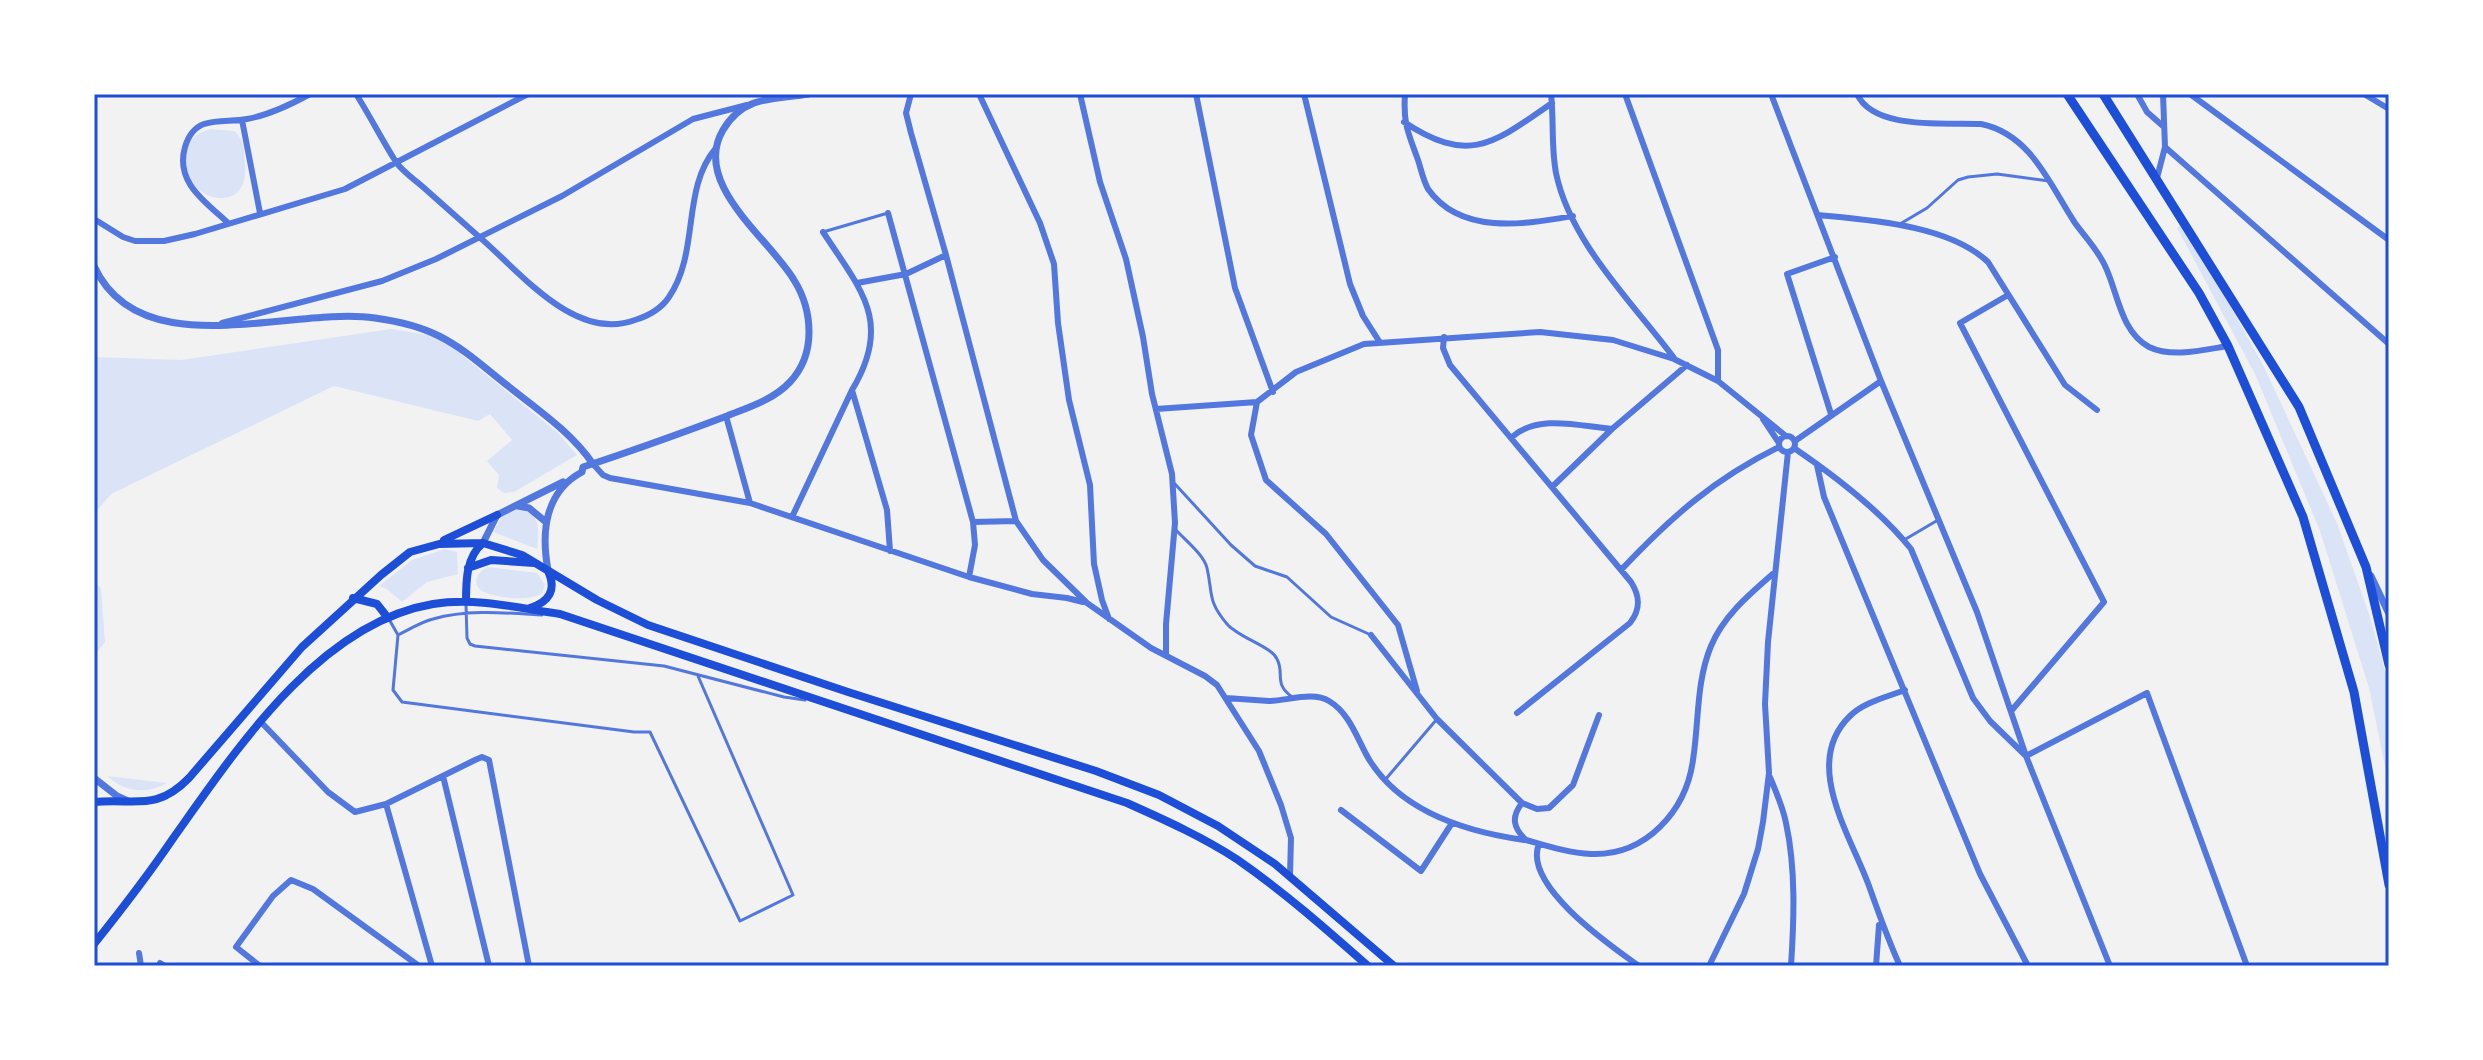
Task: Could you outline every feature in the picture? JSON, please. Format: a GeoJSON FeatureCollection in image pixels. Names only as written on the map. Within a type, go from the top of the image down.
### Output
{"type":"FeatureCollection","features":[{"type":"Feature","properties":{"kind":"main road"},"geometry":{"type":"LineString","coordinates":[[2067,94],[2199,293],[2228,346],[2307,532],[2354,692],[2389,885]]}},
{"type":"Feature","properties":{"kind":"main road"},"geometry":{"type":"LineString","coordinates":[[2103,94],[2299,407],[2366,567],[2389,665]]}},
{"type":"Feature","properties":{"kind":"main road"},"geometry":{"type":"LineString","coordinates":[[94,802],[158,800],[181,786],[278,674],[353,598],[410,552],[439,544],[497,515]]}},
{"type":"Feature","properties":{"kind":"main road"},"geometry":{"type":"LineString","coordinates":[[439,544],[483,543],[510,549],[597,600],[648,625],[1137,786],[1218,826],[1290,876],[1394,966]]}},
{"type":"Feature","properties":{"kind":"main road"},"geometry":{"type":"LineString","coordinates":[[466,602],[468,568],[474,553],[483,543]]}},
{"type":"Feature","properties":{"kind":"main road"},"geometry":{"type":"LineString","coordinates":[[468,568],[491,560],[536,563]]}},
{"type":"Feature","properties":{"kind":"main road"},"geometry":{"type":"LineString","coordinates":[[525,609],[540,604],[551,595],[553,581],[548,570]]}},
{"type":"Feature","properties":{"kind":"main road"},"geometry":{"type":"LineString","coordinates":[[353,598],[377,604],[388,618]]}},
{"type":"Feature","properties":{"kind":"main road"},"geometry":{"type":"LineString","coordinates":[[94,944],[260,721],[321,662],[362,632],[388,618],[429,605],[466,602],[568,617],[1127,803],[1180,827],[1264,879],[1368,966]]}},
{"type":"Feature","properties":{"kind":"street"},"geometry":{"type":"LineString","coordinates":[[227,222],[189,186],[185,178],[183,157],[188,137],[195,129],[211,122],[242,120],[281,108],[310,94]]}},
{"type":"Feature","properties":{"kind":"street"},"geometry":{"type":"LineString","coordinates":[[356,94],[397,164],[545,296],[569,312],[611,324],[628,323],[643,317],[657,310],[669,297],[680,275],[698,183],[708,157],[733,117],[753,103]]}},
{"type":"Feature","properties":{"kind":"street"},"geometry":{"type":"LineString","coordinates":[[94,219],[123,237],[149,242],[195,234],[227,222],[322,197],[397,164],[528,94]]}},
{"type":"Feature","properties":{"kind":"street"},"geometry":{"type":"LineString","coordinates":[[218,324],[382,281],[436,259],[562,196],[693,119],[753,103],[808,94]]}},
{"type":"Feature","properties":{"kind":"street"},"geometry":{"type":"LineString","coordinates":[[911,94],[906,113],[1016,521],[1043,560],[1087,603],[1217,685],[1259,751],[1281,805],[1291,838],[1290,876]]}},
{"type":"Feature","properties":{"kind":"street"},"geometry":{"type":"LineString","coordinates":[[979,94],[1040,223],[1054,264],[1058,323],[1069,400],[1090,485],[1094,564],[1109,619]]}},
{"type":"Feature","properties":{"kind":"street"},"geometry":{"type":"LineString","coordinates":[[1080,94],[1100,182],[1126,259],[1173,482],[1175,529],[1166,655]]}},
{"type":"Feature","properties":{"kind":"street"},"geometry":{"type":"LineString","coordinates":[[1196,94],[1235,288],[1273,392]]}},
{"type":"Feature","properties":{"kind":"street"},"geometry":{"type":"LineString","coordinates":[[1304,94],[1350,284],[1363,316],[1379,341]]}},
{"type":"Feature","properties":{"kind":"street"},"geometry":{"type":"LineString","coordinates":[[1405,94],[1404,122],[1428,188],[1455,211],[1493,224],[1573,216]]}},
{"type":"Feature","properties":{"kind":"street"},"geometry":{"type":"LineString","coordinates":[[1551,94],[1557,176],[1573,216],[1594,257],[1674,359]]}},
{"type":"Feature","properties":{"kind":"street"},"geometry":{"type":"LineString","coordinates":[[1625,94],[1718,350],[1718,381]]}},
{"type":"Feature","properties":{"kind":"street"},"geometry":{"type":"LineString","coordinates":[[1771,94],[1881,381],[1959,565],[2026,756],[2110,966]]}},
{"type":"Feature","properties":{"kind":"street"},"geometry":{"type":"LineString","coordinates":[[1858,97],[1870,94]]}},
{"type":"Feature","properties":{"kind":"street"},"geometry":{"type":"LineString","coordinates":[[2137,94],[2147,112],[2164,127]]}},
{"type":"Feature","properties":{"kind":"street"},"geometry":{"type":"LineString","coordinates":[[2157,178],[2165,147],[2163,94]]}},
{"type":"Feature","properties":{"kind":"street"},"geometry":{"type":"LineString","coordinates":[[2190,94],[2389,240]]}},
{"type":"Feature","properties":{"kind":"street"},"geometry":{"type":"LineString","coordinates":[[2364,94],[2389,109]]}},
{"type":"Feature","properties":{"kind":"street"},"geometry":{"type":"LineString","coordinates":[[1858,97],[1873,111],[1895,119],[1992,126],[2027,152],[2052,182],[2070,215],[2105,265],[2123,315],[2141,342],[2166,352],[2228,346]]}},
{"type":"Feature","properties":{"kind":"street"},"geometry":{"type":"LineString","coordinates":[[1404,122],[1429,139],[1466,147],[1497,137],[1552,103]]}},
{"type":"Feature","properties":{"kind":"street"},"geometry":{"type":"LineString","coordinates":[[242,120],[260,213]]}},
{"type":"Feature","properties":{"kind":"street"},"geometry":{"type":"LineString","coordinates":[[2165,147],[2389,344]]}},
{"type":"Feature","properties":{"kind":"street"},"geometry":{"type":"LineString","coordinates":[[483,543],[497,515],[582,472],[583,467],[763,402],[790,383],[807,353],[809,328],[805,304],[794,279],[731,201],[722,183],[716,148]]}},
{"type":"Feature","properties":{"kind":"street"},"geometry":{"type":"LineString","coordinates":[[888,213],[973,522],[975,545],[969,577]]}},
{"type":"Feature","properties":{"kind":"street"},"geometry":{"type":"LineString","coordinates":[[1818,215],[1897,226],[1969,247],[1988,262],[2065,385],[2097,410]]}},
{"type":"Feature","properties":{"kind":"street"},"geometry":{"type":"LineString","coordinates":[[792,517],[868,360],[871,338],[867,301],[823,232]]}},
{"type":"Feature","properties":{"kind":"street"},"geometry":{"type":"LineString","coordinates":[[857,283],[906,274],[946,255]]}},
{"type":"Feature","properties":{"kind":"street"},"geometry":{"type":"LineString","coordinates":[[1831,414],[1787,274],[1835,257]]}},
{"type":"Feature","properties":{"kind":"street"},"geometry":{"type":"LineString","coordinates":[[94,266],[117,300],[141,315],[180,324],[365,317],[422,329],[462,349],[573,438],[603,475],[750,503],[969,577],[1032,594],[1087,603]]}},
{"type":"Feature","properties":{"kind":"street"},"geometry":{"type":"LineString","coordinates":[[2008,295],[1960,323],[2104,602],[2012,710]]}},
{"type":"Feature","properties":{"kind":"street"},"geometry":{"type":"LineString","coordinates":[[1156,409],[1257,402],[1304,368],[1350,348],[1379,341],[1520,331],[1568,333],[1613,340],[1687,365],[1718,381],[1786,436],[1792,447],[1775,572],[1765,687],[1769,773],[1763,822],[1752,871],[1735,916],[1709,966]]}},
{"type":"Feature","properties":{"kind":"street"},"geometry":{"type":"LineString","coordinates":[[1444,337],[1443,348],[1450,365],[1631,582],[1638,597],[1634,618],[1517,713]]}},
{"type":"Feature","properties":{"kind":"street"},"geometry":{"type":"LineString","coordinates":[[1552,487],[1612,429],[1687,365]]}},
{"type":"Feature","properties":{"kind":"street"},"geometry":{"type":"LineString","coordinates":[[1792,447],[1831,414],[1881,381]]}},
{"type":"Feature","properties":{"kind":"street"},"geometry":{"type":"LineString","coordinates":[[852,390],[887,510],[890,551]]}},
{"type":"Feature","properties":{"kind":"street"},"geometry":{"type":"LineString","coordinates":[[1257,402],[1251,435],[1266,480],[1326,534],[1398,625],[1417,695]]}},
{"type":"Feature","properties":{"kind":"street"},"geometry":{"type":"LineString","coordinates":[[726,416],[750,503]]}},
{"type":"Feature","properties":{"kind":"street"},"geometry":{"type":"LineString","coordinates":[[1761,416],[1779,445],[1792,447],[1817,464],[1904,540],[1911,549],[1973,698],[1990,721],[2026,756]]}},
{"type":"Feature","properties":{"kind":"street"},"geometry":{"type":"LineString","coordinates":[[1512,437],[1522,428],[1541,423],[1612,429]]}},
{"type":"Feature","properties":{"kind":"street"},"geometry":{"type":"LineString","coordinates":[[1621,570],[1698,495],[1779,445],[1786,436]]}},
{"type":"Feature","properties":{"kind":"street"},"geometry":{"type":"LineString","coordinates":[[1817,464],[1824,497],[1980,874],[2028,966]]}},
{"type":"Feature","properties":{"kind":"street"},"geometry":{"type":"LineString","coordinates":[[548,570],[544,540],[546,522],[556,494],[570,478],[582,472]]}},
{"type":"Feature","properties":{"kind":"street"},"geometry":{"type":"LineString","coordinates":[[516,506],[529,508],[546,522]]}},
{"type":"Feature","properties":{"kind":"street"},"geometry":{"type":"LineString","coordinates":[[973,522],[1016,521]]}},
{"type":"Feature","properties":{"kind":"street"},"geometry":{"type":"LineString","coordinates":[[2366,567],[2389,614]]}},
{"type":"Feature","properties":{"kind":"street"},"geometry":{"type":"LineString","coordinates":[[1226,698],[1324,699],[1338,708],[1396,792],[1440,819],[1487,833],[1592,854],[1622,850],[1651,835],[1674,813],[1687,787],[1693,763],[1701,676],[1711,646],[1737,607],[1775,572]]}},
{"type":"Feature","properties":{"kind":"street"},"geometry":{"type":"LineString","coordinates":[[1371,635],[1437,719],[1522,803],[1537,809],[1549,808],[1566,794],[1580,771],[1599,715]]}},
{"type":"Feature","properties":{"kind":"street"},"geometry":{"type":"LineString","coordinates":[[1900,966],[1836,808],[1830,763],[1835,739],[1848,717],[1869,703],[1905,690]]}},
{"type":"Feature","properties":{"kind":"street"},"geometry":{"type":"LineString","coordinates":[[2026,756],[2147,693],[2247,966]]}},
{"type":"Feature","properties":{"kind":"street"},"geometry":{"type":"LineString","coordinates":[[260,721],[328,792],[355,812],[386,804],[482,757],[489,760],[529,966]]}},
{"type":"Feature","properties":{"kind":"street"},"geometry":{"type":"LineString","coordinates":[[1769,773],[1783,810],[1790,852],[1793,920],[1791,966]]}},
{"type":"Feature","properties":{"kind":"street"},"geometry":{"type":"LineString","coordinates":[[443,776],[489,966]]}},
{"type":"Feature","properties":{"kind":"street"},"geometry":{"type":"LineString","coordinates":[[94,778],[117,796],[134,803]]}},
{"type":"Feature","properties":{"kind":"street"},"geometry":{"type":"LineString","coordinates":[[1522,803],[1514,815],[1514,823],[1526,840]]}},
{"type":"Feature","properties":{"kind":"street"},"geometry":{"type":"LineString","coordinates":[[386,804],[432,966]]}},
{"type":"Feature","properties":{"kind":"street"},"geometry":{"type":"LineString","coordinates":[[1341,810],[1421,871],[1452,823]]}},
{"type":"Feature","properties":{"kind":"street"},"geometry":{"type":"LineString","coordinates":[[1539,844],[1537,858],[1554,894],[1639,966]]}},
{"type":"Feature","properties":{"kind":"street"},"geometry":{"type":"LineString","coordinates":[[260,966],[236,947],[273,896],[291,880],[313,889],[419,966]]}},
{"type":"Feature","properties":{"kind":"street"},"geometry":{"type":"LineString","coordinates":[[1876,966],[1880,931],[1877,913]]}},
{"type":"Feature","properties":{"kind":"street"},"geometry":{"type":"LineString","coordinates":[[139,953],[141,966]]}},
{"type":"Feature","properties":{"kind":"lane"},"geometry":{"type":"LineString","coordinates":[[1897,226],[1927,208],[1958,180],[1968,177],[1997,174],[2052,182]]}},
{"type":"Feature","properties":{"kind":"lane"},"geometry":{"type":"LineString","coordinates":[[823,232],[888,213]]}},
{"type":"Feature","properties":{"kind":"lane"},"geometry":{"type":"LineString","coordinates":[[1173,482],[1231,545],[1255,566],[1287,577],[1331,617],[1371,635]]}},
{"type":"Feature","properties":{"kind":"lane"},"geometry":{"type":"LineString","coordinates":[[1904,540],[1938,520]]}},
{"type":"Feature","properties":{"kind":"lane"},"geometry":{"type":"LineString","coordinates":[[1175,529],[1207,564],[1209,594],[1219,614],[1240,636],[1273,654],[1279,663],[1280,683],[1295,699]]}},
{"type":"Feature","properties":{"kind":"lane"},"geometry":{"type":"LineString","coordinates":[[466,602],[467,638],[475,646],[664,666],[784,697],[848,708]]}},
{"type":"Feature","properties":{"kind":"lane"},"geometry":{"type":"LineString","coordinates":[[398,635],[433,619],[466,613],[568,617]]}},
{"type":"Feature","properties":{"kind":"lane"},"geometry":{"type":"LineString","coordinates":[[388,618],[398,635],[393,690],[402,702],[650,732],[740,921],[793,895],[698,676]]}},
{"type":"Feature","properties":{"kind":"lane"},"geometry":{"type":"LineString","coordinates":[[1385,780],[1437,719]]}},
{"type":"Feature","properties":{"kind":"shaded area"},"geometry":{"type":"Polygon","coordinates":[[[210,129],[234,131],[243,146],[244,182],[237,193],[226,198],[202,192],[192,183],[186,170],[188,145],[197,135],[210,129]]]}},
{"type":"Feature","properties":{"kind":"shaded area"},"geometry":{"type":"Polygon","coordinates":[[[2184,223],[2264,367],[2337,523],[2369,614],[2389,685],[2389,786],[2369,688],[2320,531],[2255,374],[2177,228],[2184,223]]]}},
{"type":"Feature","properties":{"kind":"shaded area"},"geometry":{"type":"Polygon","coordinates":[[[391,329],[429,335],[447,343],[558,433],[577,455],[514,492],[504,493],[497,488],[499,475],[487,461],[512,440],[490,414],[478,421],[334,386],[111,494],[94,514],[94,357],[181,360],[391,329]]]}},
{"type":"Feature","properties":{"kind":"shaded area"},"geometry":{"type":"Polygon","coordinates":[[[514,509],[533,516],[538,528],[537,549],[493,532],[502,517],[514,509]]]}},
{"type":"Feature","properties":{"kind":"shaded area"},"geometry":{"type":"Polygon","coordinates":[[[445,549],[457,552],[458,574],[427,582],[402,602],[379,586],[412,560],[445,549]]]}},
{"type":"Feature","properties":{"kind":"shaded area"},"geometry":{"type":"Polygon","coordinates":[[[488,567],[537,573],[545,585],[542,593],[514,598],[484,592],[476,582],[488,567]]]}},
{"type":"Feature","properties":{"kind":"shaded area"},"geometry":{"type":"Polygon","coordinates":[[[94,582],[101,588],[105,642],[97,652],[94,649],[94,582]]]}},
{"type":"Feature","properties":{"kind":"shaded area"},"geometry":{"type":"Polygon","coordinates":[[[107,776],[167,783],[136,790],[121,786],[107,776]]]}}]}
